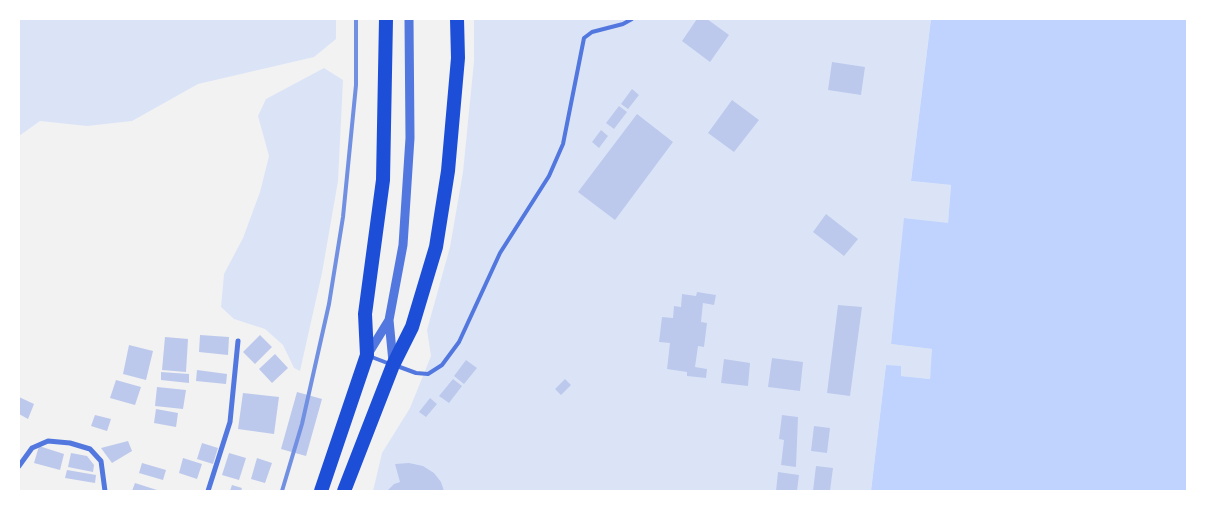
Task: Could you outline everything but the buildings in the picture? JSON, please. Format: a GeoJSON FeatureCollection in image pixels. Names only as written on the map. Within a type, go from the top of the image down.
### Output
{"type":"FeatureCollection","features":[{"type":"Feature","properties":{"kind":"highway"},"geometry":{"type":"LineString","coordinates":[[320,491],[367,355],[365,314],[383,180],[386,19]]}},
{"type":"Feature","properties":{"kind":"highway"},"geometry":{"type":"LineString","coordinates":[[344,491],[394,365],[412,327],[436,247],[449,161],[458,58],[457,19]]}},
{"type":"Feature","properties":{"kind":"street"},"geometry":{"type":"LineString","coordinates":[[394,365],[389,320],[403,245],[410,138],[409,19]]}},
{"type":"Feature","properties":{"kind":"street"},"geometry":{"type":"LineString","coordinates":[[367,355],[389,320]]}},
{"type":"Feature","properties":{"kind":"street"},"geometry":{"type":"LineString","coordinates":[[208,491],[230,422],[238,341]]}},
{"type":"Feature","properties":{"kind":"street"},"geometry":{"type":"LineString","coordinates":[[19,466],[32,448],[48,441],[70,443],[90,449],[101,461],[105,491]]}},
{"type":"Feature","properties":{"kind":"lane"},"geometry":{"type":"LineString","coordinates":[[367,355],[416,373],[428,374],[442,365],[459,342],[500,254],[549,176],[563,144],[584,38],[592,32],[623,24],[632,19]]}},
{"type":"Feature","properties":{"kind":"shaded area"},"geometry":{"type":"Polygon","coordinates":[[[19,19],[336,19],[336,39],[314,57],[198,84],[132,121],[87,126],[40,121],[19,136],[19,19]]]}},
{"type":"Feature","properties":{"kind":"shaded area"},"geometry":{"type":"Polygon","coordinates":[[[474,19],[931,19],[911,181],[951,185],[948,224],[905,218],[891,344],[933,349],[930,379],[900,376],[886,365],[871,491],[373,491],[382,453],[410,408],[431,356],[427,330],[450,247],[463,172],[474,61],[474,19]]]}},
{"type":"Feature","properties":{"kind":"shaded area"},"geometry":{"type":"Polygon","coordinates":[[[324,68],[343,80],[338,181],[322,273],[300,371],[294,368],[283,345],[265,329],[234,319],[221,307],[224,274],[243,238],[260,192],[269,156],[258,116],[266,99],[324,68]]]}},
{"type":"Feature","properties":{"kind":"water"},"geometry":{"type":"Polygon","coordinates":[[[931,19],[1187,19],[1187,491],[871,491],[886,365],[901,366],[901,376],[930,379],[932,349],[891,344],[904,218],[948,223],[951,185],[911,181],[931,19]]]}},
{"type":"Feature","properties":{"kind":"railway"},"geometry":{"type":"LineString","coordinates":[[282,491],[302,424],[329,304],[343,217],[356,85],[356,19]]}}]}
